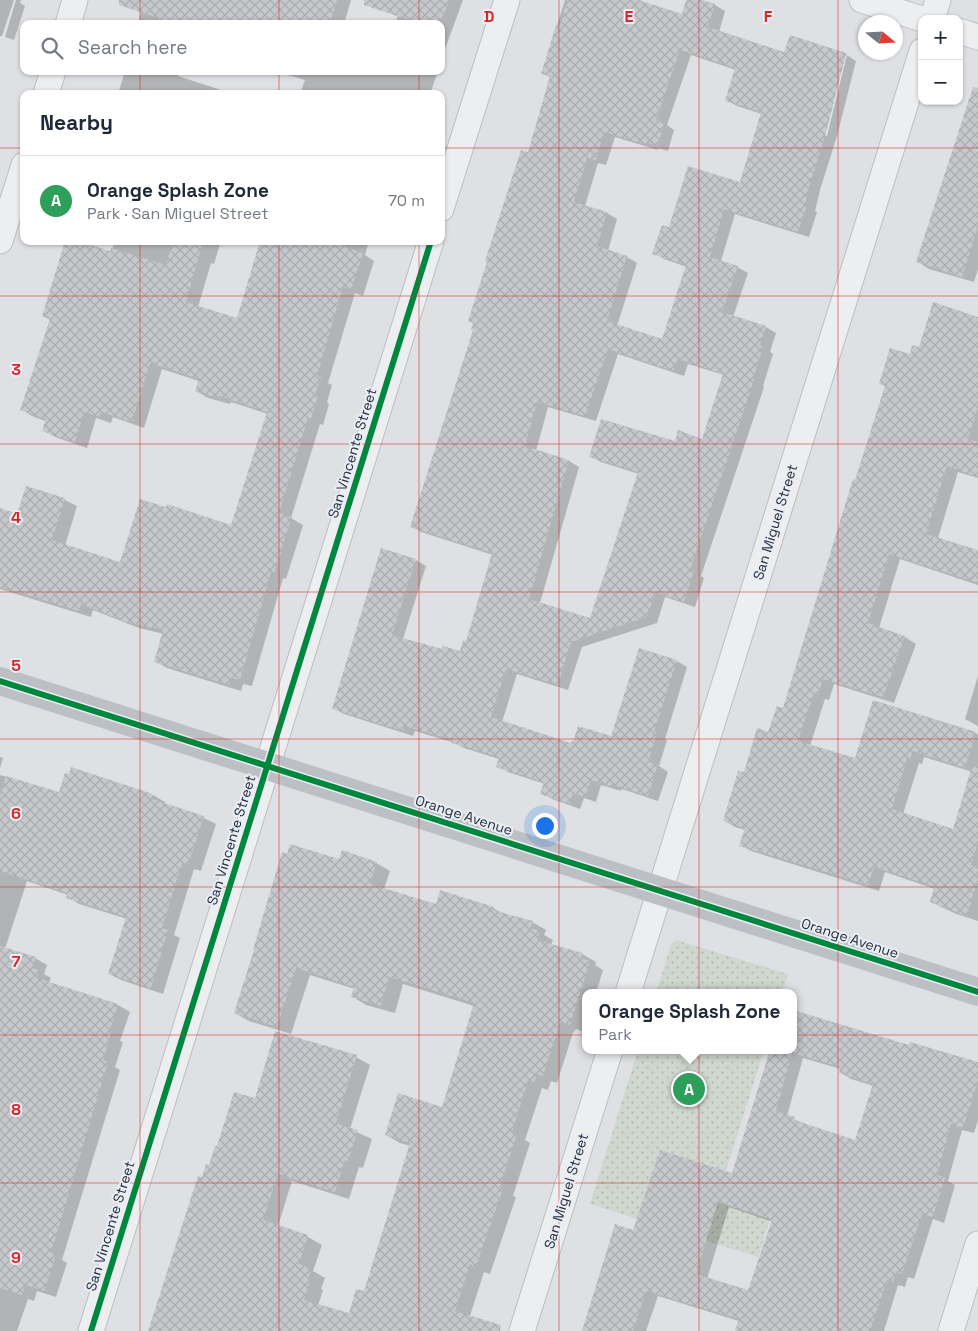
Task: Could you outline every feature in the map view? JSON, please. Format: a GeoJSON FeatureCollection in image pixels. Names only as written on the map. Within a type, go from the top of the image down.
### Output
{"type":"FeatureCollection","features":[{"type":"Feature","properties":{"kind":"street"},"geometry":{"type":"LineString","coordinates":[[69,20],[75,0]]}},
{"type":"Feature","properties":{"kind":"street"},"geometry":{"type":"LineString","coordinates":[[445,196],[507,0]]}},
{"type":"Feature","properties":{"kind":"street"},"geometry":{"type":"LineString","coordinates":[[862,0],[918,18]]}},
{"type":"Feature","properties":{"kind":"street"},"geometry":{"type":"LineString","coordinates":[[933,15],[938,0]]}},
{"type":"Feature","properties":{"kind":"street"},"geometry":{"type":"LineString","coordinates":[[963,32],[978,37]]}},
{"type":"Feature","properties":{"kind":"street","name":"San Miguel Street"},"geometry":{"type":"LineString","coordinates":[[629,989],[919,60]]}},
{"type":"Feature","properties":{"kind":"street"},"geometry":{"type":"LineString","coordinates":[[47,90],[52,75]]}},
{"type":"Feature","properties":{"kind":"street"},"geometry":{"type":"LineString","coordinates":[[0,241],[20,178]]}},
{"type":"Feature","properties":{"kind":"street","name":"San Vincente Street"},"geometry":{"type":"LineString","coordinates":[[91,1331],[430,245]]}},
{"type":"Feature","properties":{"kind":"street","name":"Orange Avenue"},"geometry":{"type":"LineString","coordinates":[[0,680],[978,992]]}},
{"type":"Feature","properties":{"kind":"street","name":"San Miguel Street"},"geometry":{"type":"LineString","coordinates":[[522,1331],[609,1054]]}},
{"type":"Feature","properties":{"kind":"street"},"geometry":{"type":"LineString","coordinates":[[951,1331],[978,1244]]}},
{"type":"Feature","properties":{"kind":"shaded area"},"geometry":{"type":"Polygon","coordinates":[[[676,940],[788,974],[783,989],[657,989],[671,945],[676,940]]]}},
{"type":"Feature","properties":{"kind":"shaded area"},"geometry":{"type":"Polygon","coordinates":[[[637,1054],[763,1054],[725,1174],[779,1191],[758,1257],[590,1204],[637,1054]]]}},
{"type":"Feature","properties":{"kind":"building"},"geometry":{"type":"Polygon","coordinates":[[[119,0],[337,0],[331,20],[164,20],[119,5],[119,0]]]}},
{"type":"Feature","properties":{"kind":"building"},"geometry":{"type":"Polygon","coordinates":[[[364,0],[449,0],[442,20],[409,20],[364,5],[364,0]]]}},
{"type":"Feature","properties":{"kind":"building"},"geometry":{"type":"Polygon","coordinates":[[[567,0],[639,0],[682,14],[686,0],[702,0],[715,4],[708,27],[784,52],[790,35],[846,53],[827,129],[810,184],[805,204],[807,205],[798,232],[724,209],[710,257],[738,266],[722,312],[766,326],[760,345],[763,347],[754,380],[690,570],[694,571],[684,602],[655,592],[647,617],[571,642],[558,685],[506,669],[491,717],[571,743],[578,726],[611,736],[639,648],[677,660],[654,732],[657,733],[648,762],[658,764],[648,796],[611,784],[610,786],[591,780],[585,797],[573,793],[570,804],[540,794],[544,782],[496,767],[499,757],[452,743],[453,740],[404,726],[403,731],[332,709],[381,548],[416,559],[392,635],[442,649],[443,646],[460,651],[463,640],[466,641],[492,553],[410,527],[473,330],[471,329],[473,323],[468,321],[487,262],[485,261],[521,150],[528,152],[550,76],[541,74],[556,25],[560,26],[567,0]],[[680,50],[656,120],[665,123],[657,146],[648,143],[647,145],[604,132],[596,160],[587,158],[574,202],[607,212],[597,246],[627,256],[607,321],[662,339],[686,265],[652,254],[662,225],[669,227],[688,166],[740,182],[761,112],[725,101],[735,68],[680,50]],[[608,349],[585,416],[537,402],[525,446],[569,460],[529,599],[590,618],[638,472],[589,457],[601,419],[675,441],[678,430],[702,439],[723,374],[678,359],[673,371],[608,349]]]}},
{"type":"Feature","properties":{"kind":"building"},"geometry":{"type":"Polygon","coordinates":[[[973,87],[978,88],[978,227],[962,277],[916,262],[973,87]]]}},
{"type":"Feature","properties":{"kind":"building"},"geometry":{"type":"Polygon","coordinates":[[[64,245],[91,245],[110,251],[111,248],[166,265],[172,245],[202,245],[186,302],[237,318],[259,245],[340,245],[363,253],[351,290],[343,287],[317,376],[321,377],[315,395],[318,396],[311,419],[308,418],[279,513],[292,517],[274,573],[271,572],[240,680],[231,678],[229,685],[154,662],[163,630],[126,622],[81,604],[79,611],[0,587],[0,508],[17,514],[26,486],[65,498],[52,540],[120,562],[140,499],[166,507],[167,504],[231,525],[267,412],[219,396],[218,398],[195,391],[199,379],[150,363],[132,422],[101,412],[99,417],[84,412],[75,442],[42,431],[46,419],[20,410],[50,319],[42,316],[64,245]]]}},
{"type":"Feature","properties":{"kind":"building"},"geometry":{"type":"Polygon","coordinates":[[[933,302],[978,317],[978,407],[968,439],[978,442],[978,477],[947,466],[926,534],[978,550],[978,583],[889,554],[868,623],[905,636],[883,697],[823,679],[818,695],[814,693],[798,741],[855,758],[873,700],[976,732],[965,768],[913,751],[910,759],[907,758],[892,809],[953,829],[972,766],[978,767],[978,842],[971,865],[978,867],[978,878],[967,916],[930,902],[934,888],[932,886],[874,867],[868,886],[739,846],[745,828],[723,821],[738,771],[744,772],[757,728],[768,732],[777,706],[783,708],[853,479],[855,480],[885,386],[879,384],[890,348],[910,354],[912,345],[919,347],[933,302]]]}},
{"type":"Feature","properties":{"kind":"building"},"geometry":{"type":"Polygon","coordinates":[[[71,767],[153,794],[152,799],[204,816],[188,865],[182,863],[162,928],[168,930],[151,988],[108,974],[126,917],[66,898],[67,893],[0,871],[0,796],[6,776],[59,792],[65,773],[69,774],[71,767]]]}},
{"type":"Feature","properties":{"kind":"building"},"geometry":{"type":"Polygon","coordinates":[[[290,844],[339,859],[342,850],[377,862],[370,884],[436,904],[440,890],[494,907],[493,910],[533,921],[530,928],[540,931],[537,940],[583,953],[581,958],[590,961],[570,1025],[561,1022],[559,1025],[543,1076],[537,1074],[534,1083],[528,1081],[512,1132],[517,1134],[500,1187],[503,1188],[476,1267],[470,1264],[455,1311],[501,1325],[500,1331],[148,1331],[198,1176],[202,1177],[206,1164],[209,1165],[234,1092],[255,1098],[275,1031],[357,1055],[336,1123],[358,1130],[348,1161],[345,1160],[335,1192],[278,1174],[263,1220],[308,1235],[299,1264],[311,1268],[308,1280],[310,1281],[304,1300],[349,1313],[356,1289],[364,1291],[410,1143],[385,1135],[398,1093],[442,1107],[474,1003],[389,977],[381,1006],[351,997],[354,987],[296,968],[277,1027],[234,1013],[282,852],[287,854],[290,844]]]}},
{"type":"Feature","properties":{"kind":"building"},"geometry":{"type":"Polygon","coordinates":[[[0,946],[36,957],[32,968],[39,970],[37,978],[118,1004],[103,1060],[108,1062],[51,1253],[56,1255],[44,1291],[25,1285],[22,1295],[0,1288],[0,946]]]}},
{"type":"Feature","properties":{"kind":"building"},"geometry":{"type":"Polygon","coordinates":[[[797,1011],[909,1045],[910,1042],[978,1062],[978,1081],[963,1128],[951,1124],[937,1175],[945,1177],[933,1217],[922,1214],[902,1274],[897,1272],[893,1282],[887,1280],[870,1331],[735,1331],[739,1319],[646,1291],[633,1331],[582,1331],[615,1224],[633,1230],[660,1150],[732,1173],[769,1054],[792,1054],[776,1111],[795,1117],[794,1120],[855,1140],[873,1084],[839,1073],[840,1067],[796,1054],[797,1011]],[[718,1202],[696,1274],[748,1290],[772,1220],[718,1202]]]}},
{"type":"Feature","properties":{"kind":"cycle path"},"geometry":{"type":"LineString","coordinates":[[91,1331],[430,245]]}},
{"type":"Feature","properties":{"kind":"cycle path"},"geometry":{"type":"LineString","coordinates":[[0,681],[978,992]]}},
{"type":"Feature","properties":{"kind":"place","name":"Orange Splash Zone"},"geometry":{"type":"Point","coordinates":[689,1089]}}]}
